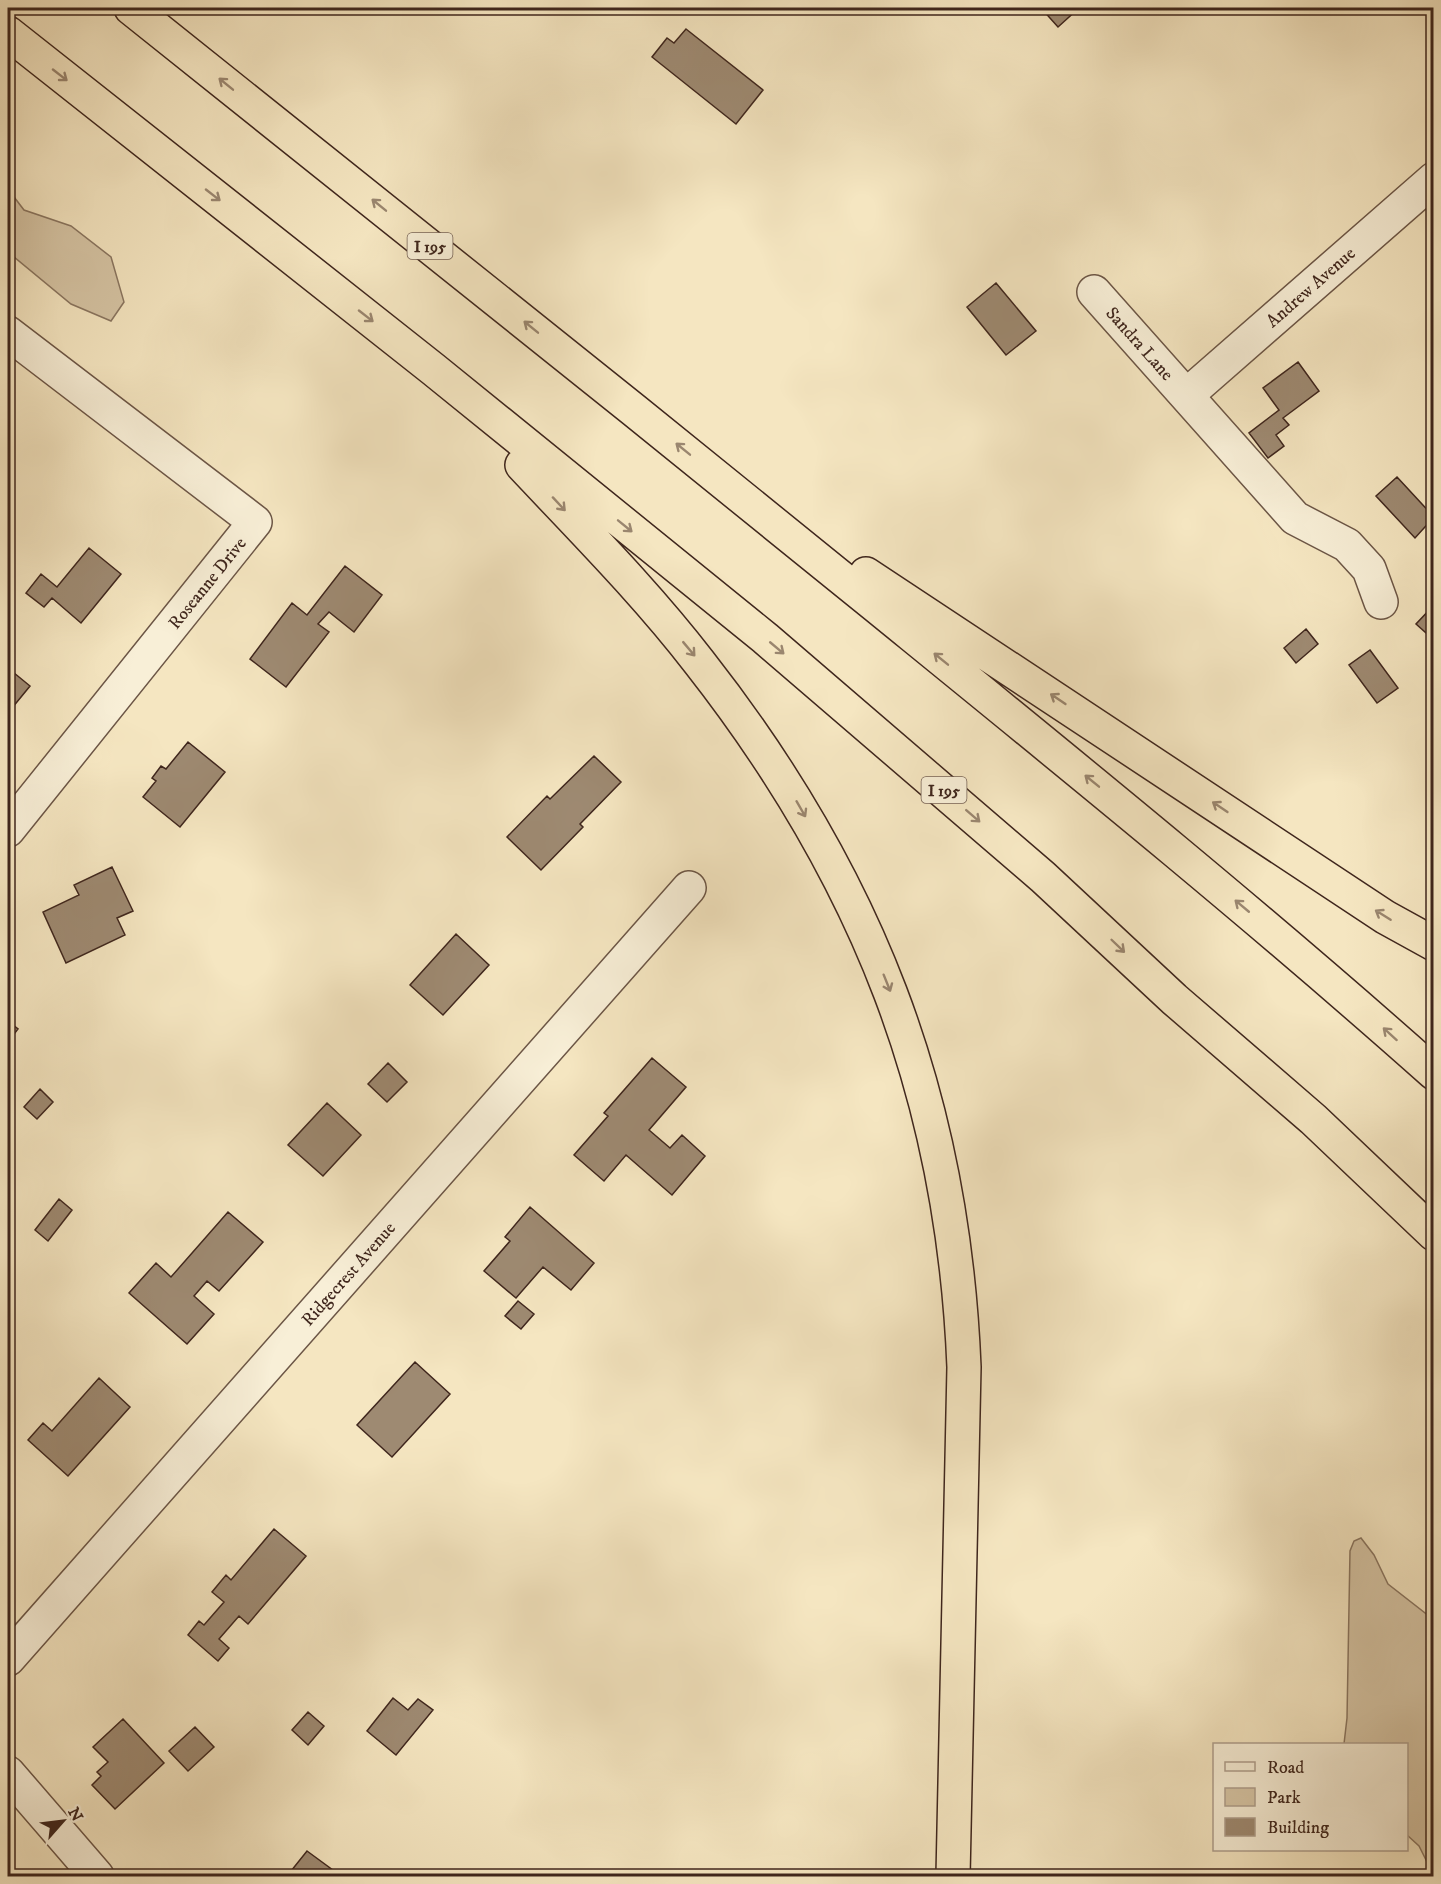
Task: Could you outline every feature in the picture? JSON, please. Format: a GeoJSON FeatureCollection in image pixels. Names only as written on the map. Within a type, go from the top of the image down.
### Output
{"type":"FeatureCollection","features":[{"type":"Feature","properties":{"kind":"highway","name":"I 195"},"geometry":{"type":"LineString","coordinates":[[131,8],[729,486],[1198,869],[1434,1072]]}},
{"type":"Feature","properties":{"kind":"highway","name":"I 195"},"geometry":{"type":"LineString","coordinates":[[8,33],[433,369],[765,638],[1043,877],[1173,999],[1313,1119],[1434,1234]]}},
{"type":"Feature","properties":{"kind":"highway"},"geometry":{"type":"LineString","coordinates":[[433,369],[635,585],[699,661],[748,727],[792,792],[831,860],[866,930],[895,1003],[922,1082],[941,1160],[953,1225],[962,1300],[964,1444],[953,1876]]}},
{"type":"Feature","properties":{"kind":"highway"},"geometry":{"type":"LineString","coordinates":[[729,486],[974,644],[1385,917],[1434,944]]}},
{"type":"Feature","properties":{"kind":"street","name":"Andrew Avenue"},"geometry":{"type":"LineString","coordinates":[[1187,396],[1434,179]]}},
{"type":"Feature","properties":{"kind":"street","name":"Sandra Lane"},"geometry":{"type":"LineString","coordinates":[[1094,292],[1295,518],[1347,545],[1355,553],[1369,569],[1381,602]]}},
{"type":"Feature","properties":{"kind":"street","name":"Roseanne Drive"},"geometry":{"type":"LineString","coordinates":[[8,333],[255,522],[8,830]]}},
{"type":"Feature","properties":{"kind":"street","name":"Ridgecrest Avenue"},"geometry":{"type":"LineString","coordinates":[[8,1659],[689,888]]}},
{"type":"Feature","properties":{"kind":"street"},"geometry":{"type":"LineString","coordinates":[[8,1773],[97,1876]]}},
{"type":"Feature","properties":{"kind":"green space"},"geometry":{"type":"Polygon","coordinates":[[[8,189],[24,210],[71,226],[111,257],[124,302],[111,321],[71,304],[8,252],[8,189]]]}},
{"type":"Feature","properties":{"kind":"green space"},"geometry":{"type":"Polygon","coordinates":[[[1361,1538],[1374,1555],[1388,1584],[1429,1616],[1433,1616],[1433,1876],[1430,1876],[1432,1872],[1419,1846],[1408,1836],[1408,1743],[1344,1743],[1347,1718],[1350,1551],[1354,1541],[1361,1538]]]}},
{"type":"Feature","properties":{"kind":"building"},"geometry":{"type":"Polygon","coordinates":[[[1041,8],[1079,8],[1058,27],[1041,8]]]}},
{"type":"Feature","properties":{"kind":"building"},"geometry":{"type":"Polygon","coordinates":[[[686,29],[763,90],[736,124],[652,57],[667,38],[674,43],[686,29]]]}},
{"type":"Feature","properties":{"kind":"building"},"geometry":{"type":"Polygon","coordinates":[[[996,283],[1036,331],[1006,355],[967,307],[996,283]]]}},
{"type":"Feature","properties":{"kind":"building"},"geometry":{"type":"Polygon","coordinates":[[[1298,362],[1319,391],[1283,418],[1289,425],[1276,435],[1284,446],[1268,458],[1249,433],[1279,410],[1263,388],[1298,362]]]}},
{"type":"Feature","properties":{"kind":"building"},"geometry":{"type":"Polygon","coordinates":[[[1397,477],[1434,517],[1415,538],[1376,496],[1397,477]]]}},
{"type":"Feature","properties":{"kind":"building"},"geometry":{"type":"Polygon","coordinates":[[[89,548],[121,574],[81,623],[52,598],[44,607],[26,593],[41,574],[57,587],[89,548]]]}},
{"type":"Feature","properties":{"kind":"building"},"geometry":{"type":"Polygon","coordinates":[[[345,566],[382,595],[354,632],[329,612],[318,624],[329,632],[286,687],[250,659],[292,603],[307,615],[345,566]]]}},
{"type":"Feature","properties":{"kind":"building"},"geometry":{"type":"Polygon","coordinates":[[[1434,605],[1434,640],[1416,624],[1434,605]]]}},
{"type":"Feature","properties":{"kind":"building"},"geometry":{"type":"Polygon","coordinates":[[[1306,629],[1318,644],[1296,663],[1284,648],[1306,629]]]}},
{"type":"Feature","properties":{"kind":"building"},"geometry":{"type":"Polygon","coordinates":[[[1370,650],[1398,688],[1377,703],[1349,665],[1370,650]]]}},
{"type":"Feature","properties":{"kind":"building"},"geometry":{"type":"Polygon","coordinates":[[[8,668],[30,686],[8,713],[8,668]]]}},
{"type":"Feature","properties":{"kind":"building"},"geometry":{"type":"Polygon","coordinates":[[[188,742],[225,772],[180,827],[143,797],[156,781],[152,778],[161,766],[166,769],[188,742]]]}},
{"type":"Feature","properties":{"kind":"building"},"geometry":{"type":"Polygon","coordinates":[[[594,756],[621,782],[580,824],[583,827],[541,870],[507,837],[547,796],[550,799],[594,756]]]}},
{"type":"Feature","properties":{"kind":"building"},"geometry":{"type":"Polygon","coordinates":[[[112,867],[133,911],[117,918],[125,935],[66,963],[43,912],[79,895],[74,885],[112,867]]]}},
{"type":"Feature","properties":{"kind":"building"},"geometry":{"type":"Polygon","coordinates":[[[456,934],[489,965],[443,1015],[410,985],[456,934]]]}},
{"type":"Feature","properties":{"kind":"building"},"geometry":{"type":"Polygon","coordinates":[[[8,1021],[18,1029],[8,1042],[8,1021]]]}},
{"type":"Feature","properties":{"kind":"building"},"geometry":{"type":"Polygon","coordinates":[[[652,1058],[686,1087],[649,1130],[670,1148],[682,1135],[705,1156],[672,1195],[626,1155],[604,1181],[574,1155],[608,1116],[604,1113],[652,1058]]]}},
{"type":"Feature","properties":{"kind":"building"},"geometry":{"type":"Polygon","coordinates":[[[388,1063],[407,1082],[387,1102],[368,1084],[388,1063]]]}},
{"type":"Feature","properties":{"kind":"building"},"geometry":{"type":"Polygon","coordinates":[[[40,1089],[53,1102],[37,1119],[24,1107],[40,1089]]]}},
{"type":"Feature","properties":{"kind":"building"},"geometry":{"type":"Polygon","coordinates":[[[327,1103],[361,1135],[323,1176],[288,1145],[327,1103]]]}},
{"type":"Feature","properties":{"kind":"building"},"geometry":{"type":"Polygon","coordinates":[[[59,1199],[72,1210],[48,1241],[35,1230],[59,1199]]]}},
{"type":"Feature","properties":{"kind":"building"},"geometry":{"type":"Polygon","coordinates":[[[530,1207],[594,1263],[571,1290],[543,1267],[516,1298],[484,1271],[510,1241],[505,1237],[530,1207]]]}},
{"type":"Feature","properties":{"kind":"building"},"geometry":{"type":"Polygon","coordinates":[[[228,1212],[263,1242],[219,1291],[207,1281],[194,1296],[214,1314],[187,1344],[129,1293],[156,1263],[171,1277],[228,1212]]]}},
{"type":"Feature","properties":{"kind":"building"},"geometry":{"type":"Polygon","coordinates":[[[518,1301],[534,1314],[521,1329],[505,1316],[518,1301]]]}},
{"type":"Feature","properties":{"kind":"building"},"geometry":{"type":"Polygon","coordinates":[[[415,1362],[450,1394],[392,1457],[357,1425],[415,1362]]]}},
{"type":"Feature","properties":{"kind":"building"},"geometry":{"type":"Polygon","coordinates":[[[99,1378],[130,1407],[68,1476],[28,1440],[43,1423],[52,1431],[99,1378]]]}},
{"type":"Feature","properties":{"kind":"building"},"geometry":{"type":"Polygon","coordinates":[[[274,1529],[306,1556],[248,1624],[239,1616],[219,1639],[229,1648],[218,1661],[188,1635],[199,1621],[204,1625],[224,1602],[212,1592],[226,1575],[231,1580],[274,1529]]]}},
{"type":"Feature","properties":{"kind":"building"},"geometry":{"type":"Polygon","coordinates":[[[393,1698],[408,1710],[418,1699],[433,1710],[396,1755],[367,1731],[393,1698]]]}},
{"type":"Feature","properties":{"kind":"building"},"geometry":{"type":"Polygon","coordinates":[[[308,1712],[324,1726],[308,1745],[292,1730],[308,1712]]]}},
{"type":"Feature","properties":{"kind":"building"},"geometry":{"type":"Polygon","coordinates":[[[123,1719],[164,1763],[115,1809],[92,1785],[101,1776],[97,1772],[108,1762],[93,1747],[123,1719]]]}},
{"type":"Feature","properties":{"kind":"building"},"geometry":{"type":"Polygon","coordinates":[[[195,1727],[214,1747],[188,1771],[169,1751],[195,1727]]]}},
{"type":"Feature","properties":{"kind":"building"},"geometry":{"type":"Polygon","coordinates":[[[307,1851],[341,1876],[287,1876],[307,1851]]]}}]}
